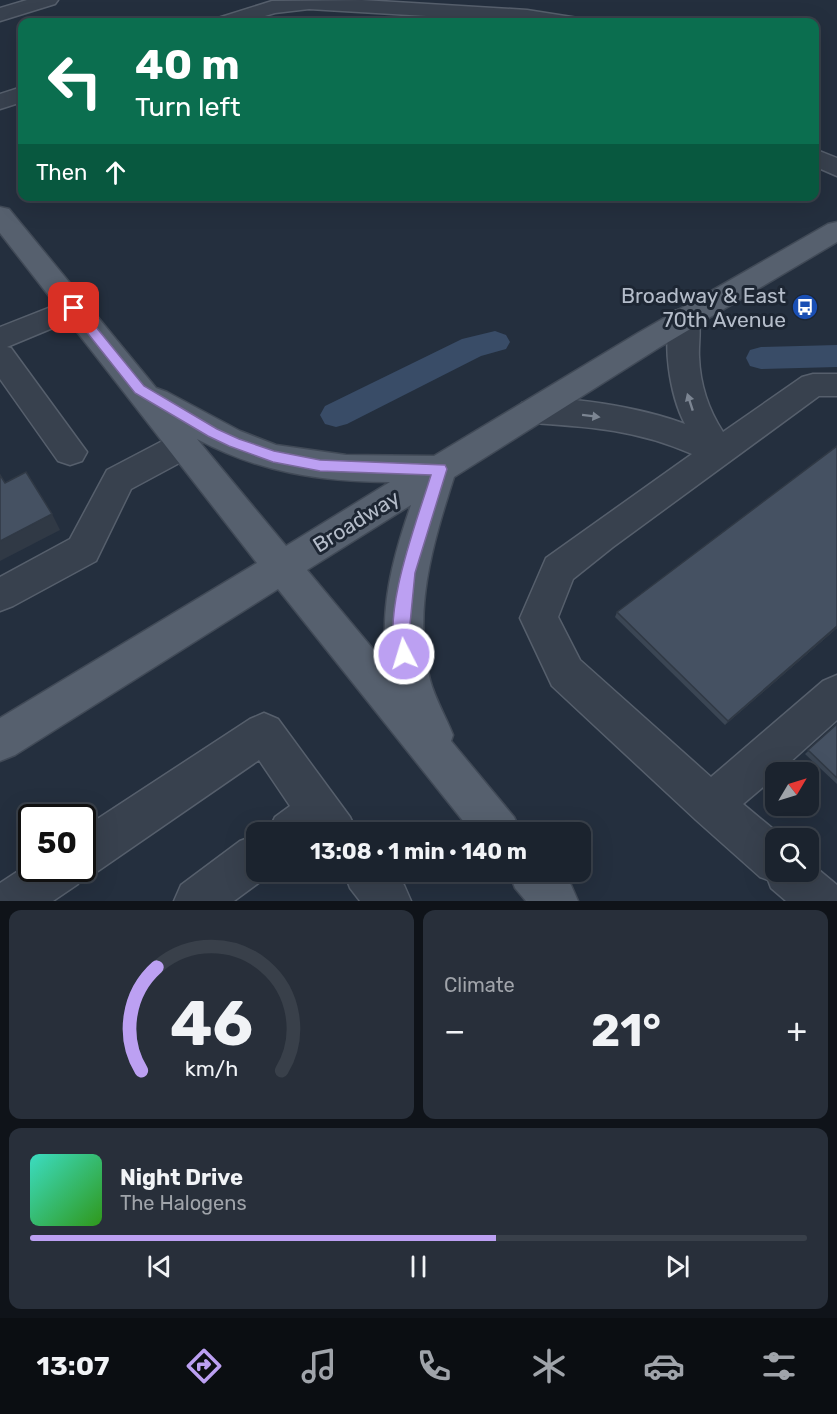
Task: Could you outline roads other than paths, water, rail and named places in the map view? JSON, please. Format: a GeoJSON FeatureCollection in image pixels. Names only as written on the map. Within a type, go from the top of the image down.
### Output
{"type":"FeatureCollection","features":[{"type":"Feature","properties":{"kind":"main road"},"geometry":{"type":"LineString","coordinates":[[0,215],[184,446],[491,822]]}},
{"type":"Feature","properties":{"kind":"main road","name":"Broadway"},"geometry":{"type":"LineString","coordinates":[[0,741],[685,318],[837,230]]}},
{"type":"Feature","properties":{"kind":"main road"},"geometry":{"type":"LineString","coordinates":[[140,390],[212,433],[254,451],[296,462],[348,468],[440,469],[408,573],[402,624],[404,654],[411,682],[434,737],[467,794]]}},
{"type":"Feature","properties":{"kind":"main road"},"geometry":{"type":"LineString","coordinates":[[539,882],[555,901]]}},
{"type":"Feature","properties":{"kind":"lane"},"geometry":{"type":"LineString","coordinates":[[0,15],[48,0]]}},
{"type":"Feature","properties":{"kind":"lane"},"geometry":{"type":"LineString","coordinates":[[238,18],[272,7],[309,3],[542,18]]}},
{"type":"Feature","properties":{"kind":"lane"},"geometry":{"type":"LineString","coordinates":[[0,102],[18,95]]}},
{"type":"Feature","properties":{"kind":"lane"},"geometry":{"type":"LineString","coordinates":[[819,159],[837,168]]}},
{"type":"Feature","properties":{"kind":"lane"},"geometry":{"type":"LineString","coordinates":[[0,339],[74,308]]}},
{"type":"Feature","properties":{"kind":"lane"},"geometry":{"type":"LineString","coordinates":[[685,318],[683,346],[686,388],[699,423],[719,452]]}},
{"type":"Feature","properties":{"kind":"lane"},"geometry":{"type":"LineString","coordinates":[[0,356],[70,452]]}},
{"type":"Feature","properties":{"kind":"lane"},"geometry":{"type":"LineString","coordinates":[[765,852],[566,673],[538,618],[559,569],[600,537],[813,385],[837,385]]}},
{"type":"Feature","properties":{"kind":"lane"},"geometry":{"type":"LineString","coordinates":[[533,411],[640,423],[679,435],[719,452]]}},
{"type":"Feature","properties":{"kind":"lane"},"geometry":{"type":"LineString","coordinates":[[0,595],[83,550],[119,480],[184,446]]}},
{"type":"Feature","properties":{"kind":"lane"},"geometry":{"type":"LineString","coordinates":[[711,805],[837,694]]}},
{"type":"Feature","properties":{"kind":"lane"},"geometry":{"type":"LineString","coordinates":[[96,846],[264,733],[313,822]]}},
{"type":"Feature","properties":{"kind":"lane"},"geometry":{"type":"LineString","coordinates":[[197,901],[246,864]]}},
{"type":"Feature","properties":{"kind":"lane"},"geometry":{"type":"LineString","coordinates":[[13,901],[41,882]]}},
{"type":"Feature","properties":{"kind":"lane"},"geometry":{"type":"LineString","coordinates":[[374,882],[388,901]]}},
{"type":"Feature","properties":{"kind":"lane"},"geometry":{"type":"LineString","coordinates":[[799,882],[821,901]]}},
{"type":"Feature","properties":{"kind":"waterway"},"geometry":{"type":"LineString","coordinates":[[336,415],[473,347],[495,342]]}},
{"type":"Feature","properties":{"kind":"waterway"},"geometry":{"type":"LineString","coordinates":[[761,358],[837,356]]}},
{"type":"Feature","properties":{"kind":"place","name":"Broadway & East 70th Avenue"},"geometry":{"type":"Point","coordinates":[805,307]}}]}
